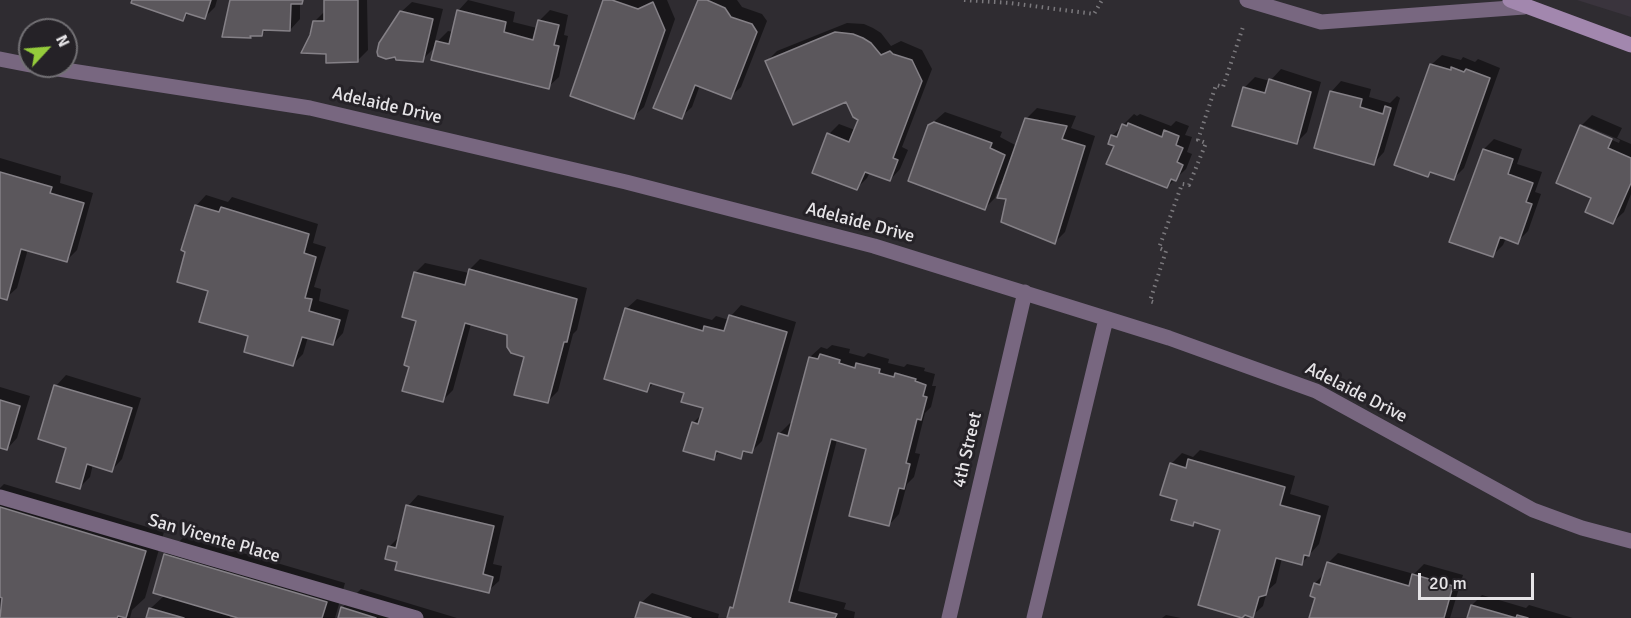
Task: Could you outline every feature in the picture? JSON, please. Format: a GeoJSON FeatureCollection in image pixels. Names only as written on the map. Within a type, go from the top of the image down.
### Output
{"type":"FeatureCollection","features":[{"type":"Feature","properties":{"kind":"street"},"geometry":{"type":"LineString","coordinates":[[1249,0],[1321,21],[1519,2],[1631,45]]}},
{"type":"Feature","properties":{"kind":"street"},"geometry":{"type":"LineString","coordinates":[[0,59],[18,63]]}},
{"type":"Feature","properties":{"kind":"street","name":"Adelaide Drive"},"geometry":{"type":"LineString","coordinates":[[78,72],[310,108],[649,187],[874,246],[1169,338],[1316,391],[1533,510],[1582,528],[1631,541]]}},
{"type":"Feature","properties":{"kind":"street","name":"4th Street"},"geometry":{"type":"LineString","coordinates":[[949,618],[1025,292]]}},
{"type":"Feature","properties":{"kind":"street"},"geometry":{"type":"LineString","coordinates":[[1034,618],[1106,319]]}},
{"type":"Feature","properties":{"kind":"street","name":"San Vicente Place"},"geometry":{"type":"LineString","coordinates":[[0,497],[416,618]]}},
{"type":"Feature","properties":{"kind":"path"},"geometry":{"type":"LineString","coordinates":[[964,0],[1010,3],[1094,15],[1102,0]]}},
{"type":"Feature","properties":{"kind":"path"},"geometry":{"type":"LineString","coordinates":[[1158,304],[1150,301],[1166,251],[1159,248],[1182,184],[1189,185],[1206,143],[1197,140],[1216,85],[1223,87],[1249,0]]}},
{"type":"Feature","properties":{"kind":"shaded area"},"geometry":{"type":"Polygon","coordinates":[[[1577,0],[1631,0],[1631,17],[1577,0]]]}},
{"type":"Feature","properties":{"kind":"building"},"geometry":{"type":"Polygon","coordinates":[[[132,0],[211,0],[205,19],[186,13],[183,21],[131,3],[132,0]]]}},
{"type":"Feature","properties":{"kind":"building"},"geometry":{"type":"Polygon","coordinates":[[[230,0],[303,0],[302,4],[291,4],[290,31],[263,30],[262,36],[250,36],[251,38],[222,37],[230,0]]]}},
{"type":"Feature","properties":{"kind":"building"},"geometry":{"type":"Polygon","coordinates":[[[324,0],[358,0],[358,62],[326,63],[326,54],[301,53],[310,35],[313,21],[324,21],[324,0]]]}},
{"type":"Feature","properties":{"kind":"building"},"geometry":{"type":"Polygon","coordinates":[[[603,0],[612,0],[638,9],[653,2],[665,30],[634,119],[570,96],[603,0]]]}},
{"type":"Feature","properties":{"kind":"building"},"geometry":{"type":"Polygon","coordinates":[[[698,0],[707,0],[725,8],[731,17],[752,24],[757,32],[731,99],[695,85],[682,119],[653,108],[698,0]]]}},
{"type":"Feature","properties":{"kind":"building"},"geometry":{"type":"Polygon","coordinates":[[[457,10],[506,22],[504,32],[533,40],[538,20],[559,25],[554,45],[559,46],[549,89],[431,60],[436,41],[449,44],[457,10]]]}},
{"type":"Feature","properties":{"kind":"building"},"geometry":{"type":"Polygon","coordinates":[[[400,11],[433,19],[423,62],[396,60],[395,57],[386,59],[378,56],[379,43],[400,11]]]}},
{"type":"Feature","properties":{"kind":"building"},"geometry":{"type":"Polygon","coordinates":[[[835,32],[853,34],[863,38],[871,43],[881,55],[890,51],[912,60],[922,81],[893,158],[898,160],[890,181],[865,172],[857,190],[812,173],[827,133],[849,142],[858,120],[853,117],[846,102],[793,125],[765,61],[835,32]]]}},
{"type":"Feature","properties":{"kind":"building"},"geometry":{"type":"Polygon","coordinates":[[[1430,64],[1451,70],[1451,67],[1464,72],[1466,69],[1490,78],[1454,180],[1430,172],[1428,177],[1394,165],[1430,64]]]}},
{"type":"Feature","properties":{"kind":"building"},"geometry":{"type":"Polygon","coordinates":[[[1269,79],[1311,92],[1297,144],[1232,126],[1243,87],[1265,93],[1269,79]]]}},
{"type":"Feature","properties":{"kind":"building"},"geometry":{"type":"Polygon","coordinates":[[[1330,91],[1362,99],[1360,107],[1383,114],[1385,106],[1391,108],[1374,165],[1314,148],[1330,91]]]}},
{"type":"Feature","properties":{"kind":"building"},"geometry":{"type":"Polygon","coordinates":[[[1025,118],[1067,126],[1062,139],[1085,146],[1055,244],[1001,222],[1006,199],[997,198],[1025,118]]]}},
{"type":"Feature","properties":{"kind":"building"},"geometry":{"type":"Polygon","coordinates":[[[934,122],[992,143],[990,148],[1005,155],[985,210],[908,181],[928,125],[934,122]]]}},
{"type":"Feature","properties":{"kind":"building"},"geometry":{"type":"Polygon","coordinates":[[[1128,123],[1162,137],[1164,130],[1179,136],[1176,145],[1183,148],[1177,162],[1183,165],[1176,181],[1171,179],[1167,188],[1106,164],[1114,146],[1108,144],[1111,135],[1117,137],[1122,124],[1127,126],[1128,123]]]}},
{"type":"Feature","properties":{"kind":"building"},"geometry":{"type":"Polygon","coordinates":[[[1580,125],[1612,139],[1608,148],[1631,158],[1631,183],[1613,224],[1585,212],[1591,198],[1556,183],[1580,125]]]}},
{"type":"Feature","properties":{"kind":"building"},"geometry":{"type":"Polygon","coordinates":[[[1483,149],[1513,159],[1508,174],[1533,183],[1526,202],[1532,204],[1518,244],[1500,237],[1493,257],[1449,242],[1483,149]]]}},
{"type":"Feature","properties":{"kind":"building"},"geometry":{"type":"Polygon","coordinates":[[[0,172],[52,187],[50,193],[84,203],[67,262],[21,249],[7,300],[0,298],[0,172]]]}},
{"type":"Feature","properties":{"kind":"building"},"geometry":{"type":"Polygon","coordinates":[[[195,205],[219,212],[221,207],[309,234],[304,253],[316,257],[305,298],[312,299],[309,311],[340,320],[333,345],[302,337],[293,366],[244,352],[248,336],[199,322],[208,291],[177,282],[185,252],[181,250],[195,205]]]}},
{"type":"Feature","properties":{"kind":"building"},"geometry":{"type":"Polygon","coordinates":[[[469,269],[577,299],[567,342],[564,342],[548,403],[514,395],[524,357],[511,353],[507,347],[507,335],[465,323],[443,402],[402,391],[409,367],[404,365],[416,321],[402,317],[414,272],[465,285],[469,269]]]}},
{"type":"Feature","properties":{"kind":"building"},"geometry":{"type":"Polygon","coordinates":[[[625,308],[703,331],[704,326],[724,331],[729,315],[787,332],[752,453],[743,451],[741,459],[716,451],[714,460],[683,451],[692,422],[698,424],[703,408],[681,402],[684,393],[650,383],[647,392],[604,379],[625,308]]]}},
{"type":"Feature","properties":{"kind":"building"},"geometry":{"type":"Polygon","coordinates":[[[820,354],[840,360],[839,363],[855,368],[856,363],[880,369],[879,373],[894,377],[895,373],[916,379],[915,381],[926,385],[923,396],[927,397],[921,420],[917,419],[906,463],[910,464],[904,489],[899,488],[889,526],[849,516],[866,449],[831,439],[789,602],[837,614],[835,618],[727,618],[730,607],[733,608],[778,433],[788,436],[809,357],[818,359],[820,354]]]}},
{"type":"Feature","properties":{"kind":"building"},"geometry":{"type":"Polygon","coordinates":[[[54,385],[132,408],[112,472],[87,464],[80,489],[56,482],[66,448],[38,439],[54,385]]]}},
{"type":"Feature","properties":{"kind":"building"},"geometry":{"type":"Polygon","coordinates":[[[0,400],[20,406],[7,450],[0,448],[0,400]]]}},
{"type":"Feature","properties":{"kind":"building"},"geometry":{"type":"Polygon","coordinates":[[[1188,459],[1285,487],[1280,505],[1320,516],[1309,556],[1304,555],[1302,565],[1276,558],[1266,595],[1259,597],[1253,618],[1245,615],[1242,618],[1198,605],[1220,530],[1194,522],[1193,526],[1171,520],[1177,500],[1160,495],[1170,463],[1186,468],[1188,459]]]}},
{"type":"Feature","properties":{"kind":"building"},"geometry":{"type":"Polygon","coordinates":[[[406,505],[494,526],[483,574],[493,577],[489,593],[395,570],[397,562],[385,559],[388,546],[396,548],[406,505]]]}},
{"type":"Feature","properties":{"kind":"building"},"geometry":{"type":"Polygon","coordinates":[[[0,507],[146,551],[126,618],[118,616],[117,618],[0,618],[2,598],[0,597],[0,507]]]}},
{"type":"Feature","properties":{"kind":"building"},"geometry":{"type":"Polygon","coordinates":[[[164,554],[327,602],[322,618],[238,618],[153,593],[164,554]]]}},
{"type":"Feature","properties":{"kind":"building"},"geometry":{"type":"Polygon","coordinates":[[[1327,562],[1409,586],[1412,574],[1453,586],[1444,618],[1309,618],[1315,598],[1310,596],[1314,583],[1320,585],[1327,562]]]}},
{"type":"Feature","properties":{"kind":"building"},"geometry":{"type":"Polygon","coordinates":[[[640,602],[691,618],[635,618],[640,602]]]}},
{"type":"Feature","properties":{"kind":"building"},"geometry":{"type":"Polygon","coordinates":[[[1471,605],[1516,618],[1467,618],[1471,605]]]}},
{"type":"Feature","properties":{"kind":"building"},"geometry":{"type":"Polygon","coordinates":[[[341,607],[376,618],[338,618],[341,607]]]}},
{"type":"Feature","properties":{"kind":"building"},"geometry":{"type":"Polygon","coordinates":[[[149,608],[184,618],[146,618],[149,608]]]}}]}
